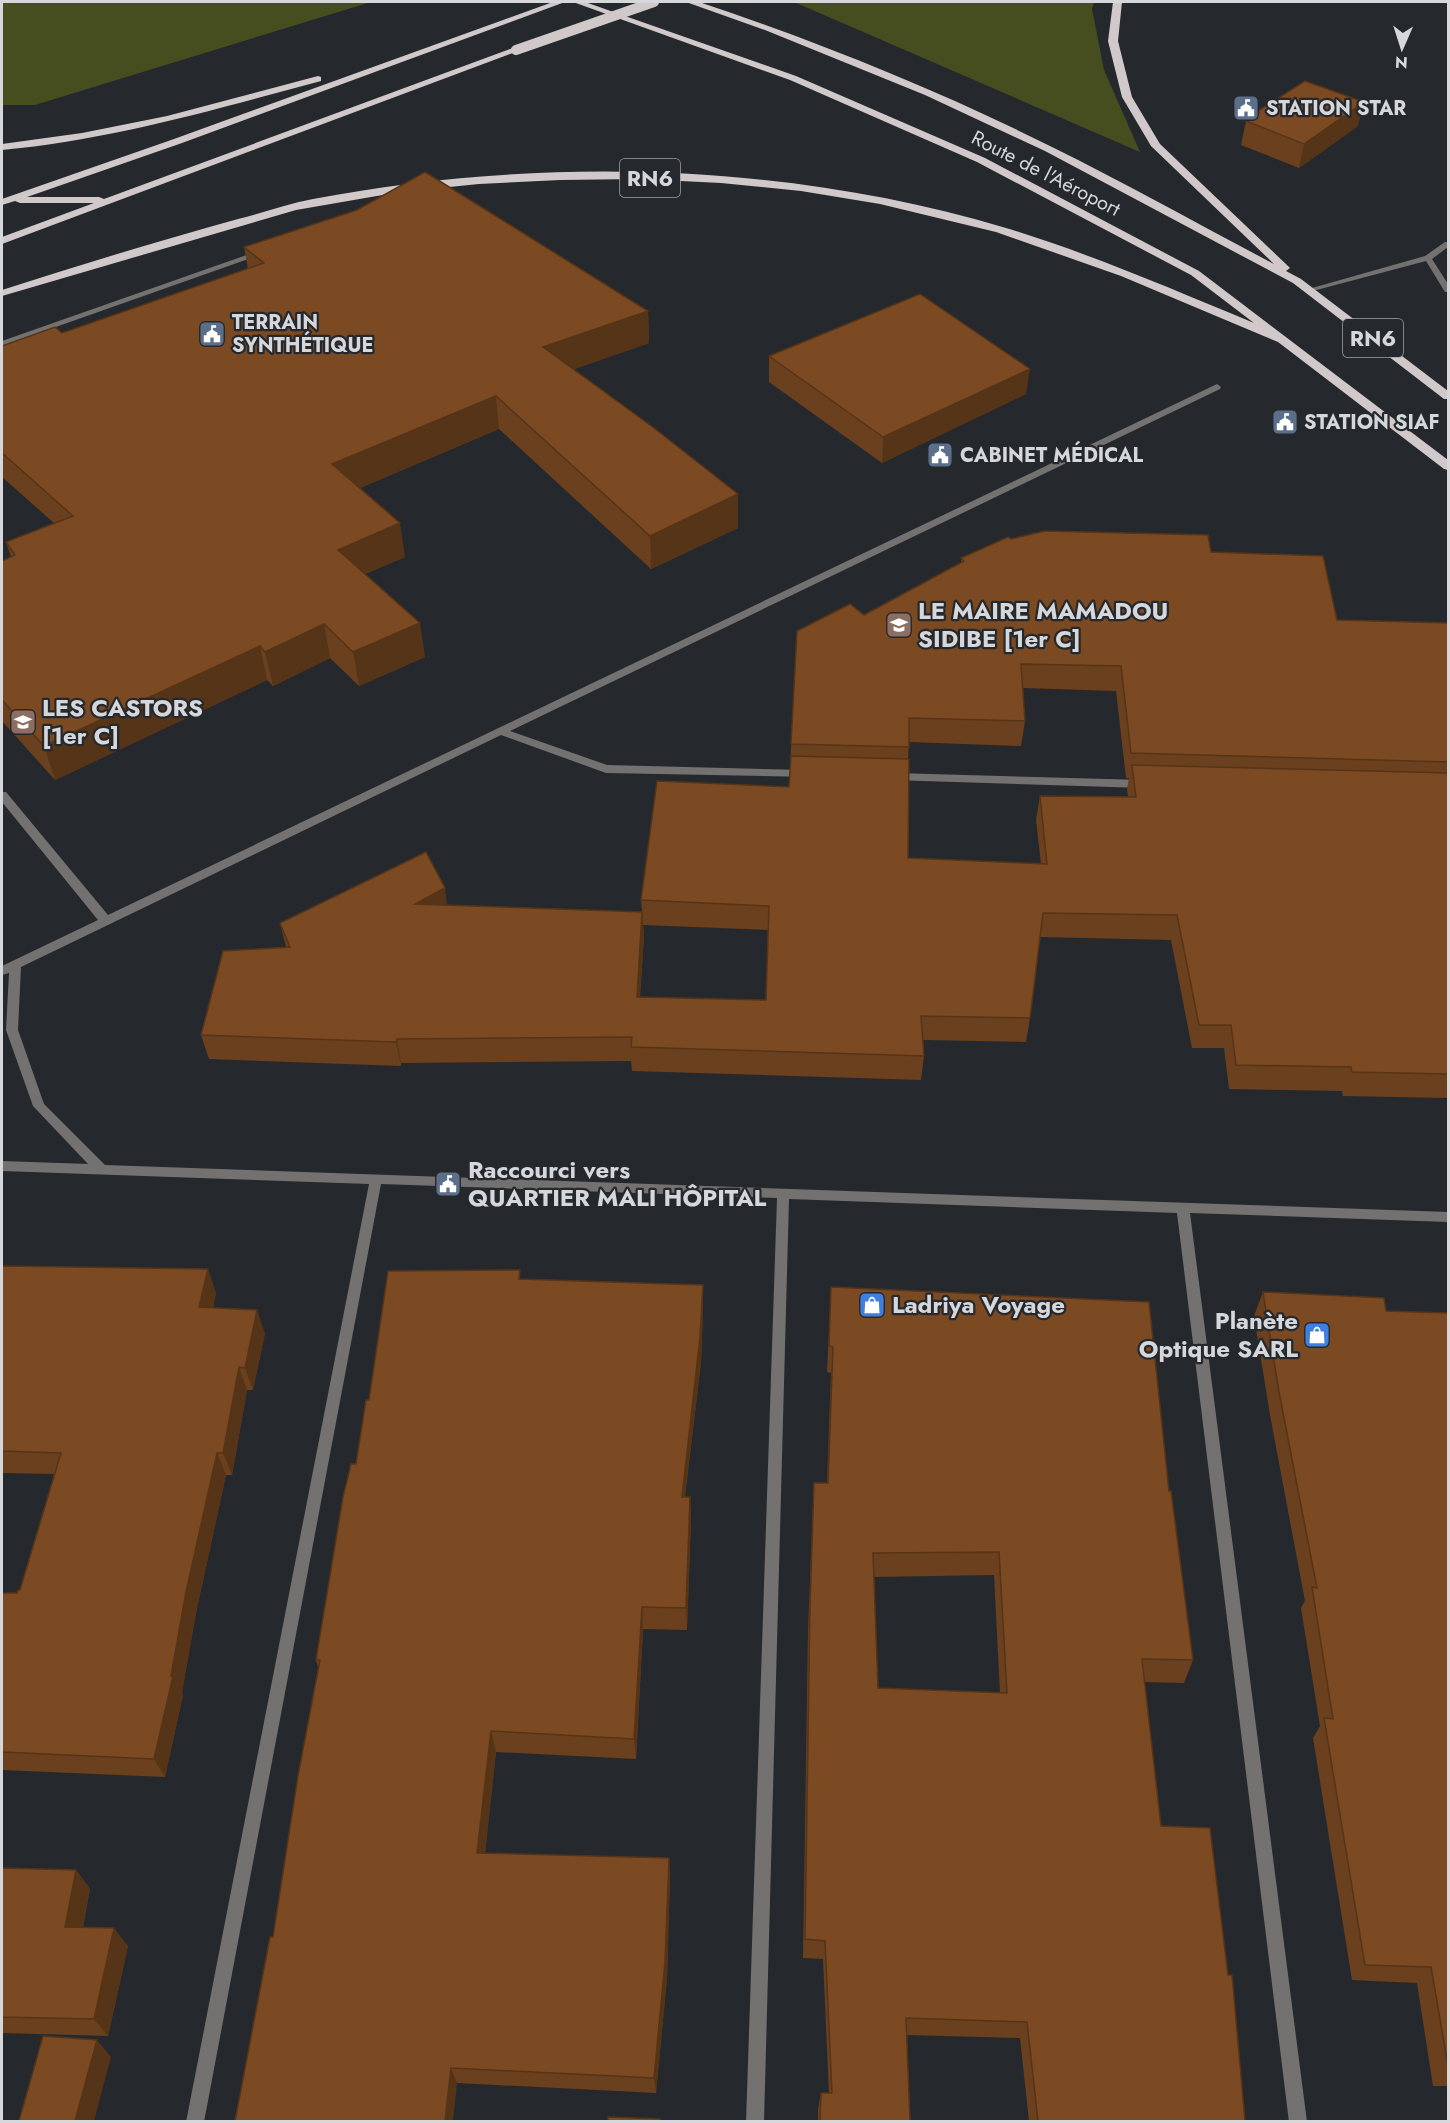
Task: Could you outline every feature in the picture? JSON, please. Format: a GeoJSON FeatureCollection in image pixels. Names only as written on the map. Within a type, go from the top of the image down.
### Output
{"type":"FeatureCollection","features":[{"type":"Feature","properties":{"kind":"highway"},"geometry":{"type":"LineString","coordinates":[[4,200],[178,141],[409,55],[560,2]]}},
{"type":"Feature","properties":{"kind":"highway","name":"Route de l'Aéroport"},"geometry":{"type":"LineString","coordinates":[[578,2],[793,78],[981,160],[1195,273],[1449,466]]}},
{"type":"Feature","properties":{"kind":"highway"},"geometry":{"type":"LineString","coordinates":[[2,241],[516,50],[654,2]]}},
{"type":"Feature","properties":{"kind":"highway","name":"Route de l'Aéroport"},"geometry":{"type":"LineString","coordinates":[[691,2],[768,28],[928,93],[1049,149],[1298,281],[1449,396]]}},
{"type":"Feature","properties":{"kind":"highway"},"geometry":{"type":"LineString","coordinates":[[1118,2],[1113,41],[1127,97],[1156,146],[1298,281]]}},
{"type":"Feature","properties":{"kind":"highway"},"geometry":{"type":"LineString","coordinates":[[2,147],[82,136],[168,119],[409,55]]}},
{"type":"Feature","properties":{"kind":"highway","name":"RN6"},"geometry":{"type":"LineString","coordinates":[[2,293],[200,232],[319,201],[423,187],[553,175],[726,181],[838,194],[957,218],[1083,256],[1288,342]]}},
{"type":"Feature","properties":{"kind":"highway"},"geometry":{"type":"LineString","coordinates":[[4,200],[110,200]]}},
{"type":"Feature","properties":{"kind":"street"},"geometry":{"type":"LineString","coordinates":[[392,202],[423,187]]}},
{"type":"Feature","properties":{"kind":"street"},"geometry":{"type":"LineString","coordinates":[[1310,290],[1428,258],[1449,244]]}},
{"type":"Feature","properties":{"kind":"street"},"geometry":{"type":"LineString","coordinates":[[2,344],[271,249]]}},
{"type":"Feature","properties":{"kind":"street"},"geometry":{"type":"LineString","coordinates":[[1428,258],[1449,290]]}},
{"type":"Feature","properties":{"kind":"street"},"geometry":{"type":"LineString","coordinates":[[2,971],[1217,387]]}},
{"type":"Feature","properties":{"kind":"street"},"geometry":{"type":"LineString","coordinates":[[499,731],[606,769],[820,775]]}},
{"type":"Feature","properties":{"kind":"street"},"geometry":{"type":"LineString","coordinates":[[879,777],[1152,784]]}},
{"type":"Feature","properties":{"kind":"street"},"geometry":{"type":"LineString","coordinates":[[2,795],[105,920]]}},
{"type":"Feature","properties":{"kind":"street"},"geometry":{"type":"LineString","coordinates":[[15,964],[12,1030],[39,1106],[101,1169]]}},
{"type":"Feature","properties":{"kind":"street"},"geometry":{"type":"LineString","coordinates":[[2,1166],[1449,1217]]}},
{"type":"Feature","properties":{"kind":"street"},"geometry":{"type":"LineString","coordinates":[[195,2121],[376,1179]]}},
{"type":"Feature","properties":{"kind":"street"},"geometry":{"type":"LineString","coordinates":[[755,2121],[783,1194]]}},
{"type":"Feature","properties":{"kind":"street"},"geometry":{"type":"LineString","coordinates":[[1183,1208],[1298,2121]]}},
{"type":"Feature","properties":{"kind":"green space"},"geometry":{"type":"Polygon","coordinates":[[[2,2],[371,2],[35,105],[2,105],[2,2]]]}},
{"type":"Feature","properties":{"kind":"green space"},"geometry":{"type":"Polygon","coordinates":[[[794,2],[1094,2],[1092,9],[1104,70],[1140,152],[794,2]]]}},
{"type":"Feature","properties":{"kind":"building"},"geometry":{"type":"Polygon","coordinates":[[[1305,81],[1364,102],[1304,144],[1246,121],[1259,113],[1258,111],[1305,81]]]}},
{"type":"Feature","properties":{"kind":"building"},"geometry":{"type":"Polygon","coordinates":[[[425,172],[648,311],[543,347],[654,428],[738,494],[650,536],[496,396],[332,464],[400,523],[338,550],[420,623],[353,652],[324,624],[265,652],[260,646],[44,746],[2,700],[2,561],[15,555],[6,542],[73,516],[2,453],[2,346],[55,327],[62,333],[264,263],[244,247],[357,210],[425,172]]]}},
{"type":"Feature","properties":{"kind":"building"},"geometry":{"type":"Polygon","coordinates":[[[920,294],[1030,369],[883,437],[769,356],[920,294]]]}},
{"type":"Feature","properties":{"kind":"building"},"geometry":{"type":"Polygon","coordinates":[[[1045,531],[1208,535],[1211,552],[1323,556],[1337,620],[1449,623],[1449,762],[1131,753],[1121,666],[1021,664],[1025,721],[909,718],[909,747],[791,744],[797,631],[850,604],[864,615],[964,561],[961,558],[1008,537],[1011,539],[1045,531]]]}},
{"type":"Feature","properties":{"kind":"building"},"geometry":{"type":"Polygon","coordinates":[[[791,756],[909,759],[908,858],[1047,864],[1040,796],[1136,797],[1132,765],[1449,773],[1449,1074],[1352,1072],[1351,1067],[1236,1065],[1231,1025],[1199,1025],[1177,915],[1043,913],[1030,1018],[921,1016],[924,1056],[631,1047],[632,1037],[397,1039],[396,1042],[201,1035],[223,951],[290,947],[280,923],[426,852],[445,888],[415,904],[642,912],[637,997],[766,1000],[769,906],[641,900],[657,781],[789,787],[791,756]]]}},
{"type":"Feature","properties":{"kind":"building"},"geometry":{"type":"Polygon","coordinates":[[[2,1266],[208,1269],[199,1307],[257,1310],[245,1368],[239,1367],[223,1453],[217,1453],[186,1592],[171,1676],[173,1676],[154,1759],[2,1752],[2,1593],[17,1593],[20,1590],[61,1453],[2,1451],[2,1266]]]}},
{"type":"Feature","properties":{"kind":"building"},"geometry":{"type":"Polygon","coordinates":[[[520,1270],[519,1279],[703,1285],[700,1337],[682,1497],[690,1497],[686,1608],[642,1607],[634,1739],[491,1731],[477,1853],[669,1858],[665,1962],[654,2078],[451,2068],[445,2121],[235,2121],[270,1937],[273,1937],[298,1776],[320,1660],[316,1660],[343,1497],[351,1464],[356,1464],[366,1400],[369,1400],[388,1271],[520,1270]]]}},
{"type":"Feature","properties":{"kind":"building"},"geometry":{"type":"Polygon","coordinates":[[[831,1287],[1149,1302],[1169,1491],[1171,1491],[1193,1660],[1142,1659],[1161,1826],[1210,1828],[1228,1975],[1232,1975],[1245,2121],[1038,2121],[1027,2022],[906,2018],[910,2121],[820,2121],[821,2093],[832,2093],[825,1941],[805,1939],[814,1483],[828,1483],[833,1347],[829,1346],[831,1287]],[[999,1552],[873,1553],[878,1688],[1007,1693],[999,1552]]]}},
{"type":"Feature","properties":{"kind":"building"},"geometry":{"type":"Polygon","coordinates":[[[1263,1292],[1384,1298],[1386,1311],[1449,1313],[1449,2071],[1431,1967],[1365,1965],[1324,1718],[1333,1719],[1312,1587],[1317,1588],[1279,1392],[1263,1292]]]}},
{"type":"Feature","properties":{"kind":"building"},"geometry":{"type":"Polygon","coordinates":[[[2,1868],[76,1870],[65,1927],[114,1928],[94,2019],[2,2017],[2,1868]]]}},
{"type":"Feature","properties":{"kind":"building"},"geometry":{"type":"Polygon","coordinates":[[[43,2036],[97,2040],[75,2121],[19,2121],[43,2036]]]}},
{"type":"Feature","properties":{"kind":"building"},"geometry":{"type":"Polygon","coordinates":[[[608,2117],[660,2119],[660,2121],[608,2121],[608,2117]]]}},
{"type":"Feature","properties":{"kind":"place","name":"STATION STAR"},"geometry":{"type":"Point","coordinates":[1246,108]}},
{"type":"Feature","properties":{"kind":"place","name":"TERRAIN SYNTHÉTIQUE"},"geometry":{"type":"Point","coordinates":[212,334]}},
{"type":"Feature","properties":{"kind":"place","name":"STATION SIAF"},"geometry":{"type":"Point","coordinates":[1285,422]}},
{"type":"Feature","properties":{"kind":"place","name":"CABINET MÉDICAL"},"geometry":{"type":"Point","coordinates":[940,455]}},
{"type":"Feature","properties":{"kind":"place","name":"LE MAIRE MAMADOU SIDIBE [1er C]"},"geometry":{"type":"Point","coordinates":[899,625]}},
{"type":"Feature","properties":{"kind":"place","name":"LES CASTORS [1er C]"},"geometry":{"type":"Point","coordinates":[23,722]}},
{"type":"Feature","properties":{"kind":"place","name":"Raccourci vers QUARTIER MALI HÔPITAL"},"geometry":{"type":"Point","coordinates":[448,1184]}},
{"type":"Feature","properties":{"kind":"place","name":"Ladriya Voyage"},"geometry":{"type":"Point","coordinates":[872,1305]}},
{"type":"Feature","properties":{"kind":"place","name":"Planète Optique SARL"},"geometry":{"type":"Point","coordinates":[1317,1335]}}]}
